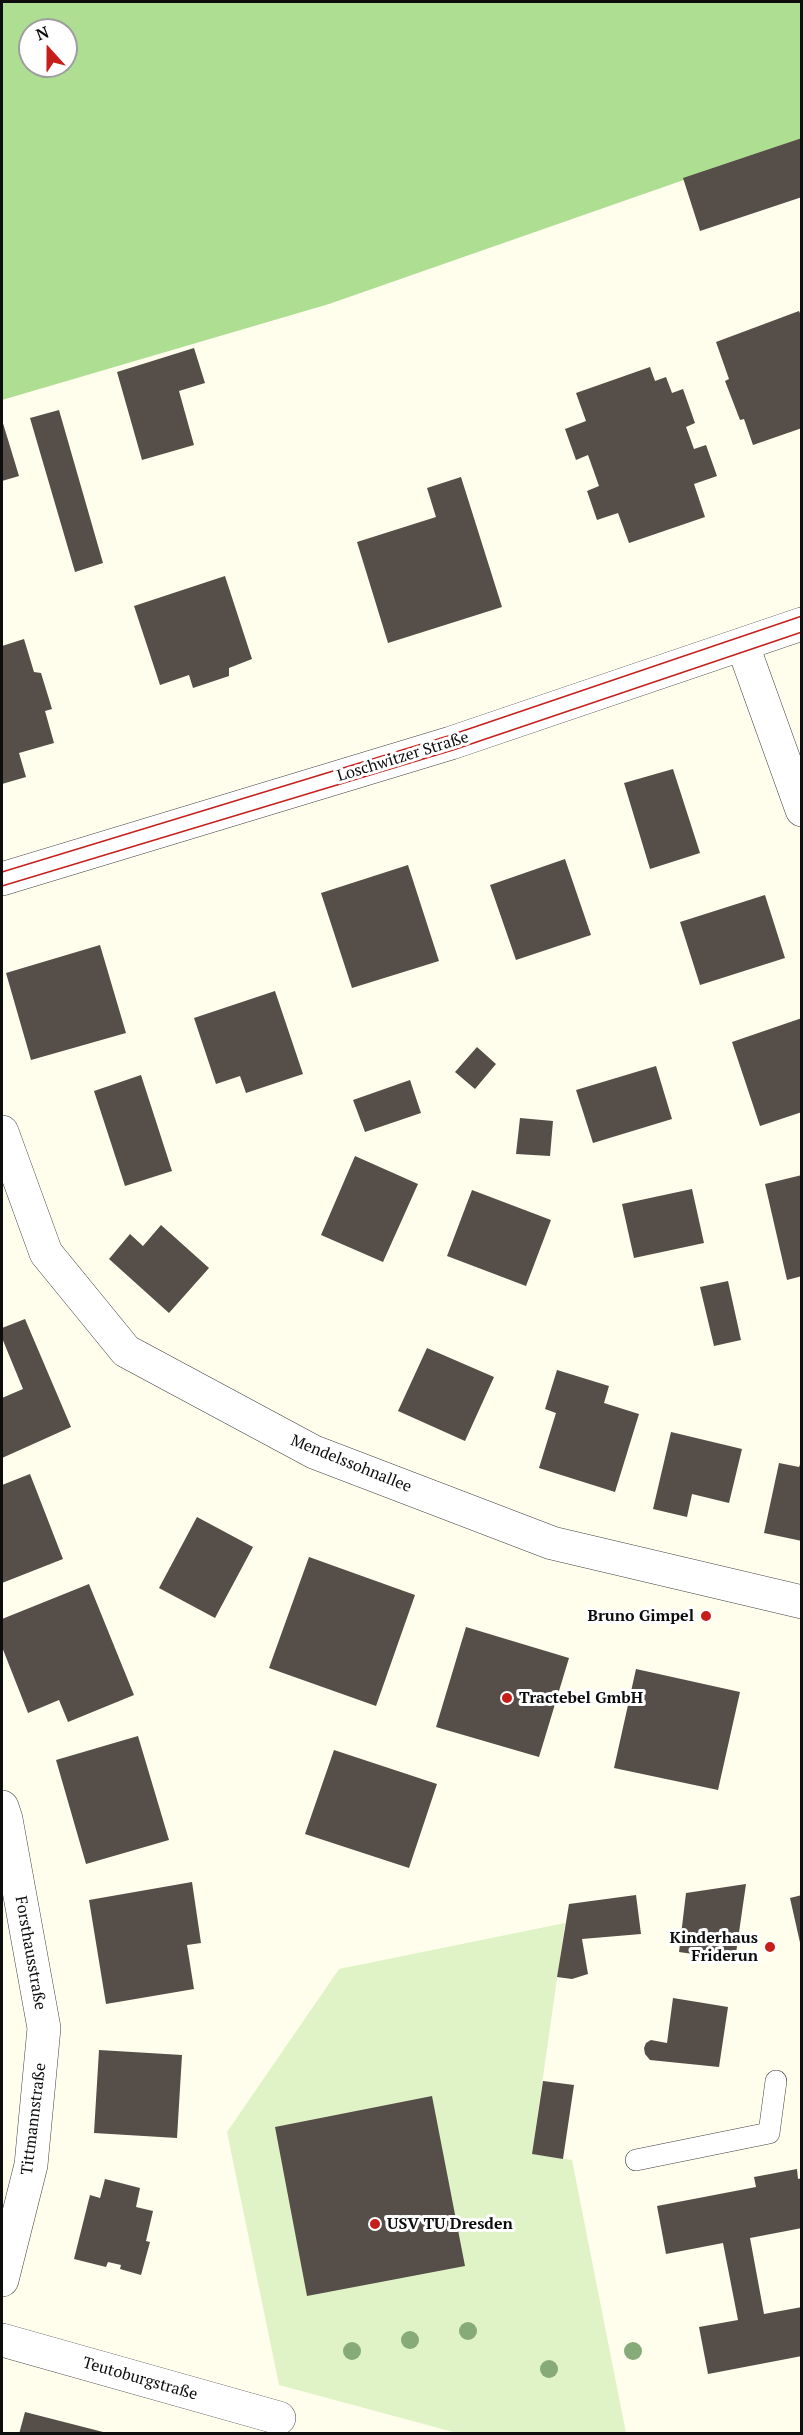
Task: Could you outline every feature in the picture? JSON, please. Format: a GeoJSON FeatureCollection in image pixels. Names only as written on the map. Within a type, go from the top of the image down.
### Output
{"type":"FeatureCollection","features":[{"type":"Feature","properties":{"kind":"street","name":"Loschwitzer Straße"},"geometry":{"type":"LineString","coordinates":[[2,879],[451,743],[742,646],[801,624]]}},
{"type":"Feature","properties":{"kind":"street"},"geometry":{"type":"LineString","coordinates":[[742,646],[801,810]]}},
{"type":"Feature","properties":{"kind":"street","name":"Mendelssohnallee"},"geometry":{"type":"LineString","coordinates":[[2,1132],[46,1253],[126,1351],[314,1452],[552,1543],[801,1602]]}},
{"type":"Feature","properties":{"kind":"street","name":"Forsthausstraße"},"geometry":{"type":"LineString","coordinates":[[2,1808],[6,1819],[44,2028]]}},
{"type":"Feature","properties":{"kind":"street","name":"Tittmannstraße"},"geometry":{"type":"LineString","coordinates":[[2,2280],[31,2165],[44,2028]]}},
{"type":"Feature","properties":{"kind":"street","name":"Teutoburgstraße"},"geometry":{"type":"LineString","coordinates":[[2,2340],[279,2418]]}},
{"type":"Feature","properties":{"kind":"lane"},"geometry":{"type":"LineString","coordinates":[[636,2160],[769,2133],[776,2081]]}},
{"type":"Feature","properties":{"kind":"green space"},"geometry":{"type":"Polygon","coordinates":[[[2,2],[801,2],[801,139],[329,304],[2,400],[2,2]]]}},
{"type":"Feature","properties":{"kind":"green space"},"geometry":{"type":"Polygon","coordinates":[[[565,1923],[532,2154],[572,2160],[626,2433],[457,2433],[279,2385],[227,2132],[339,1969],[565,1923]]]}},
{"type":"Feature","properties":{"kind":"building"},"geometry":{"type":"Polygon","coordinates":[[[802,138],[802,197],[700,231],[683,178],[802,138]]]}},
{"type":"Feature","properties":{"kind":"building"},"geometry":{"type":"Polygon","coordinates":[[[799,311],[802,318],[802,428],[753,445],[744,419],[740,420],[725,381],[729,379],[716,342],[799,311]]]}},
{"type":"Feature","properties":{"kind":"building"},"geometry":{"type":"Polygon","coordinates":[[[194,348],[205,383],[179,391],[194,445],[142,460],[117,372],[194,348]]]}},
{"type":"Feature","properties":{"kind":"building"},"geometry":{"type":"Polygon","coordinates":[[[650,367],[655,381],[666,377],[672,393],[683,389],[695,423],[686,427],[694,449],[706,445],[717,476],[694,484],[705,517],[629,543],[618,513],[597,520],[587,491],[599,486],[588,455],[576,460],[565,429],[586,421],[576,393],[650,367]]]}},
{"type":"Feature","properties":{"kind":"building"},"geometry":{"type":"Polygon","coordinates":[[[59,410],[103,563],[75,572],[30,418],[59,410]]]}},
{"type":"Feature","properties":{"kind":"building"},"geometry":{"type":"Polygon","coordinates":[[[2,420],[19,476],[2,481],[2,420]]]}},
{"type":"Feature","properties":{"kind":"building"},"geometry":{"type":"Polygon","coordinates":[[[461,477],[502,607],[388,643],[357,542],[436,517],[427,488],[461,477]]]}},
{"type":"Feature","properties":{"kind":"building"},"geometry":{"type":"Polygon","coordinates":[[[225,576],[252,659],[229,668],[229,676],[193,688],[189,675],[160,685],[134,606],[225,576]]]}},
{"type":"Feature","properties":{"kind":"building"},"geometry":{"type":"Polygon","coordinates":[[[24,639],[34,672],[41,673],[52,709],[45,711],[54,743],[19,753],[26,777],[2,784],[2,646],[24,639]]]}},
{"type":"Feature","properties":{"kind":"building"},"geometry":{"type":"Polygon","coordinates":[[[673,769],[700,853],[650,869],[624,783],[673,769]]]}},
{"type":"Feature","properties":{"kind":"building"},"geometry":{"type":"Polygon","coordinates":[[[565,859],[591,935],[516,960],[490,885],[565,859]]]}},
{"type":"Feature","properties":{"kind":"building"},"geometry":{"type":"Polygon","coordinates":[[[408,865],[439,961],[352,988],[321,893],[408,865]]]}},
{"type":"Feature","properties":{"kind":"building"},"geometry":{"type":"Polygon","coordinates":[[[765,895],[785,958],[700,985],[680,922],[765,895]]]}},
{"type":"Feature","properties":{"kind":"building"},"geometry":{"type":"Polygon","coordinates":[[[100,945],[126,1033],[31,1060],[6,973],[100,945]]]}},
{"type":"Feature","properties":{"kind":"building"},"geometry":{"type":"Polygon","coordinates":[[[275,991],[303,1074],[246,1093],[240,1076],[216,1084],[194,1018],[275,991]]]}},
{"type":"Feature","properties":{"kind":"building"},"geometry":{"type":"Polygon","coordinates":[[[802,1018],[802,1112],[760,1126],[732,1042],[802,1018]]]}},
{"type":"Feature","properties":{"kind":"building"},"geometry":{"type":"Polygon","coordinates":[[[477,1047],[496,1064],[475,1089],[455,1072],[477,1047]]]}},
{"type":"Feature","properties":{"kind":"building"},"geometry":{"type":"Polygon","coordinates":[[[656,1066],[672,1119],[593,1143],[576,1090],[656,1066]]]}},
{"type":"Feature","properties":{"kind":"building"},"geometry":{"type":"Polygon","coordinates":[[[141,1075],[172,1171],[125,1186],[94,1091],[141,1075]]]}},
{"type":"Feature","properties":{"kind":"building"},"geometry":{"type":"Polygon","coordinates":[[[410,1080],[421,1113],[365,1132],[353,1100],[410,1080]]]}},
{"type":"Feature","properties":{"kind":"building"},"geometry":{"type":"Polygon","coordinates":[[[520,1118],[553,1121],[550,1156],[516,1154],[520,1118]]]}},
{"type":"Feature","properties":{"kind":"building"},"geometry":{"type":"Polygon","coordinates":[[[355,1156],[418,1184],[383,1262],[321,1235],[355,1156]]]}},
{"type":"Feature","properties":{"kind":"building"},"geometry":{"type":"Polygon","coordinates":[[[802,1175],[802,1276],[787,1280],[765,1184],[802,1175]]]}},
{"type":"Feature","properties":{"kind":"building"},"geometry":{"type":"Polygon","coordinates":[[[692,1189],[704,1243],[634,1258],[622,1204],[692,1189]]]}},
{"type":"Feature","properties":{"kind":"building"},"geometry":{"type":"Polygon","coordinates":[[[472,1190],[551,1220],[526,1286],[447,1256],[472,1190]]]}},
{"type":"Feature","properties":{"kind":"building"},"geometry":{"type":"Polygon","coordinates":[[[161,1225],[209,1268],[169,1313],[109,1259],[130,1234],[143,1246],[161,1225]]]}},
{"type":"Feature","properties":{"kind":"building"},"geometry":{"type":"Polygon","coordinates":[[[728,1281],[741,1340],[714,1346],[700,1287],[728,1281]]]}},
{"type":"Feature","properties":{"kind":"building"},"geometry":{"type":"Polygon","coordinates":[[[25,1319],[71,1427],[2,1458],[2,1398],[23,1389],[2,1338],[2,1328],[25,1319]]]}},
{"type":"Feature","properties":{"kind":"building"},"geometry":{"type":"Polygon","coordinates":[[[427,1348],[494,1377],[465,1441],[398,1411],[427,1348]]]}},
{"type":"Feature","properties":{"kind":"building"},"geometry":{"type":"Polygon","coordinates":[[[557,1370],[609,1386],[604,1403],[639,1414],[615,1492],[539,1468],[556,1413],[545,1409],[557,1370]]]}},
{"type":"Feature","properties":{"kind":"building"},"geometry":{"type":"Polygon","coordinates":[[[671,1432],[742,1449],[729,1503],[692,1494],[687,1517],[653,1509],[671,1432]]]}},
{"type":"Feature","properties":{"kind":"building"},"geometry":{"type":"Polygon","coordinates":[[[801,1462],[802,1541],[764,1533],[779,1463],[799,1467],[801,1462]]]}},
{"type":"Feature","properties":{"kind":"building"},"geometry":{"type":"Polygon","coordinates":[[[30,1474],[63,1559],[2,1583],[2,1485],[30,1474]]]}},
{"type":"Feature","properties":{"kind":"building"},"geometry":{"type":"Polygon","coordinates":[[[197,1517],[253,1547],[215,1618],[159,1588],[197,1517]]]}},
{"type":"Feature","properties":{"kind":"building"},"geometry":{"type":"Polygon","coordinates":[[[309,1557],[415,1595],[376,1706],[269,1668],[309,1557]]]}},
{"type":"Feature","properties":{"kind":"building"},"geometry":{"type":"Polygon","coordinates":[[[89,1584],[134,1695],[68,1722],[59,1700],[28,1713],[2,1647],[2,1619],[89,1584]]]}},
{"type":"Feature","properties":{"kind":"building"},"geometry":{"type":"Polygon","coordinates":[[[466,1627],[569,1658],[539,1757],[436,1727],[466,1627]]]}},
{"type":"Feature","properties":{"kind":"building"},"geometry":{"type":"Polygon","coordinates":[[[636,1669],[740,1692],[718,1790],[614,1768],[636,1669]]]}},
{"type":"Feature","properties":{"kind":"building"},"geometry":{"type":"Polygon","coordinates":[[[138,1736],[169,1840],[86,1864],[56,1760],[138,1736]]]}},
{"type":"Feature","properties":{"kind":"building"},"geometry":{"type":"Polygon","coordinates":[[[334,1750],[437,1784],[409,1868],[305,1834],[334,1750]]]}},
{"type":"Feature","properties":{"kind":"building"},"geometry":{"type":"Polygon","coordinates":[[[192,1882],[201,1943],[187,1945],[194,1989],[106,2004],[89,1900],[192,1882]]]}},
{"type":"Feature","properties":{"kind":"building"},"geometry":{"type":"Polygon","coordinates":[[[746,1884],[735,1960],[679,1952],[686,1893],[746,1884]]]}},
{"type":"Feature","properties":{"kind":"building"},"geometry":{"type":"Polygon","coordinates":[[[636,1895],[641,1934],[582,1939],[588,1974],[572,1979],[557,1977],[569,1904],[636,1895]]]}},
{"type":"Feature","properties":{"kind":"building"},"geometry":{"type":"Polygon","coordinates":[[[802,1895],[802,1947],[801,1947],[790,1898],[802,1895]]]}},
{"type":"Feature","properties":{"kind":"building"},"geometry":{"type":"Polygon","coordinates":[[[673,1998],[728,2007],[719,2067],[650,2060],[645,2054],[646,2043],[651,2040],[667,2043],[673,1998]]]}},
{"type":"Feature","properties":{"kind":"building"},"geometry":{"type":"Polygon","coordinates":[[[99,2050],[182,2055],[177,2138],[94,2133],[99,2050]]]}},
{"type":"Feature","properties":{"kind":"building"},"geometry":{"type":"Polygon","coordinates":[[[543,2081],[574,2085],[563,2159],[532,2154],[543,2081]]]}},
{"type":"Feature","properties":{"kind":"building","name":"USV TU Dresden"},"geometry":{"type":"Polygon","coordinates":[[[432,2096],[465,2266],[307,2296],[275,2127],[432,2096]]]}},
{"type":"Feature","properties":{"kind":"building"},"geometry":{"type":"Polygon","coordinates":[[[797,2169],[798,2179],[802,2178],[802,2228],[750,2238],[764,2314],[802,2307],[802,2356],[708,2374],[699,2327],[738,2320],[723,2243],[666,2254],[657,2206],[756,2187],[754,2177],[797,2169]]]}},
{"type":"Feature","properties":{"kind":"building"},"geometry":{"type":"Polygon","coordinates":[[[105,2179],[140,2188],[136,2207],[153,2211],[146,2241],[150,2242],[141,2275],[120,2269],[121,2265],[108,2262],[106,2267],[74,2259],[90,2195],[100,2198],[105,2179]]]}},
{"type":"Feature","properties":{"kind":"building"},"geometry":{"type":"Polygon","coordinates":[[[25,2412],[107,2433],[107,2434],[19,2434],[25,2412]]]}},
{"type":"Feature","properties":{"kind":"tram line"},"geometry":{"type":"LineString","coordinates":[[2,872],[448,736],[802,616]]}},
{"type":"Feature","properties":{"kind":"tram line"},"geometry":{"type":"LineString","coordinates":[[2,886],[453,750],[802,632]]}},
{"type":"Feature","properties":{"kind":"place","name":"Bruno Gimpel"},"geometry":{"type":"Point","coordinates":[706,1616]}},
{"type":"Feature","properties":{"kind":"place","name":"Tractebel GmbH"},"geometry":{"type":"Point","coordinates":[507,1698]}},
{"type":"Feature","properties":{"kind":"place","name":"Kinderhaus Friderun"},"geometry":{"type":"Point","coordinates":[770,1947]}},
{"type":"Feature","properties":{"kind":"place","name":"USV TU Dresden"},"geometry":{"type":"Point","coordinates":[375,2224]}}]}
